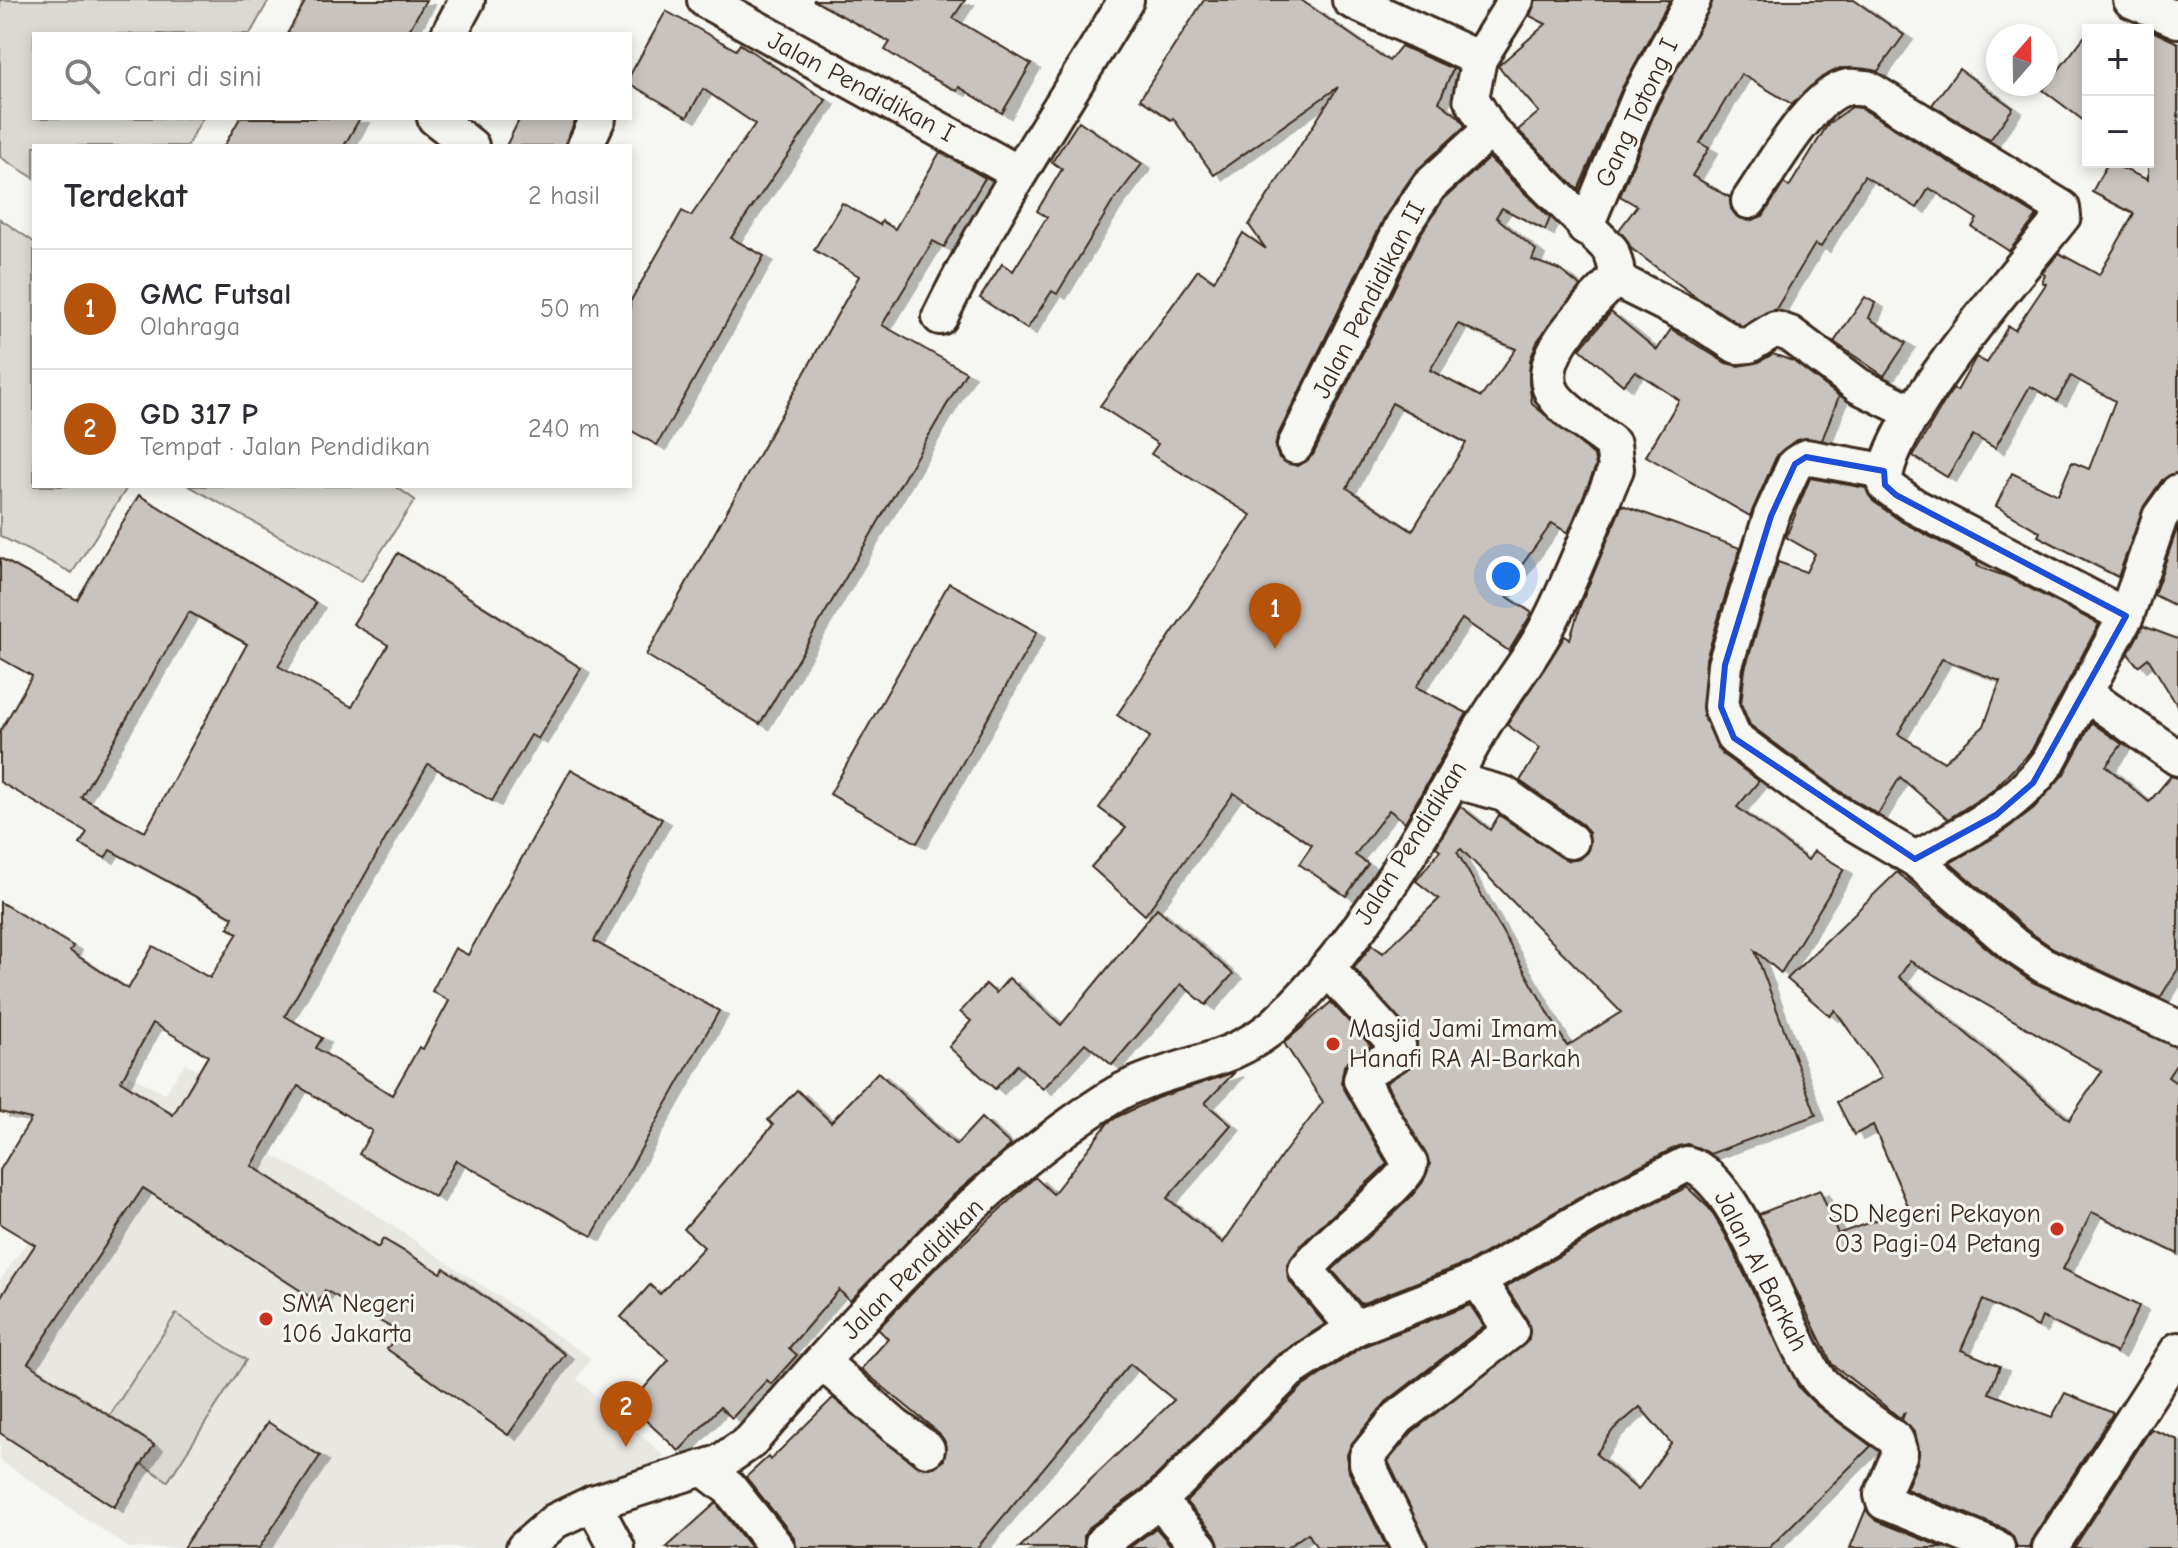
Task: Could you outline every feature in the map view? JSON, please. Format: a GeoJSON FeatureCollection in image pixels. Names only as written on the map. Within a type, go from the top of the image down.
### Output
{"type":"FeatureCollection","features":[{"type":"Feature","properties":{"kind":"street"},"geometry":{"type":"LineString","coordinates":[[450,32],[467,0]]}},
{"type":"Feature","properties":{"kind":"street","name":"Jalan Pendidikan I"},"geometry":{"type":"LineString","coordinates":[[705,0],[1018,173]]}},
{"type":"Feature","properties":{"kind":"street"},"geometry":{"type":"LineString","coordinates":[[940,317],[972,252],[1018,173],[1126,0]]}},
{"type":"Feature","properties":{"kind":"street"},"geometry":{"type":"LineString","coordinates":[[1350,0],[1479,59]]}},
{"type":"Feature","properties":{"kind":"street"},"geometry":{"type":"LineString","coordinates":[[1516,0],[1479,59],[1471,98],[1490,130],[1585,228],[1611,250],[1616,267],[1615,279],[1694,318],[1737,346],[1749,345],[1775,329],[1790,334],[1859,386],[1914,413]]}},
{"type":"Feature","properties":{"kind":"street","name":"Gang Totong I"},"geometry":{"type":"LineString","coordinates":[[1585,228],[1640,96],[1693,0]]}},
{"type":"Feature","properties":{"kind":"street"},"geometry":{"type":"LineString","coordinates":[[2131,0],[2178,20]]}},
{"type":"Feature","properties":{"kind":"street"},"geometry":{"type":"LineString","coordinates":[[1749,201],[1809,114],[1831,94],[1849,87],[1867,88],[2062,208],[2063,216],[1997,299],[1914,413],[1884,471],[1885,485],[1896,495],[2126,616]]}},
{"type":"Feature","properties":{"kind":"street"},"geometry":{"type":"LineString","coordinates":[[586,144],[597,120]]}},
{"type":"Feature","properties":{"kind":"street","name":"Jalan Pendidikan II"},"geometry":{"type":"LineString","coordinates":[[1295,446],[1403,225],[1429,186],[1490,130]]}},
{"type":"Feature","properties":{"kind":"street","name":"Jalan Pendidikan"},"geometry":{"type":"LineString","coordinates":[[524,1548],[555,1521],[593,1503],[719,1463],[750,1442],[950,1226],[1025,1162],[1107,1099],[1138,1082],[1232,1053],[1276,1024],[1327,968],[1384,897],[1479,732],[1546,630],[1616,469],[1613,444],[1556,399],[1549,387],[1549,368],[1556,346],[1615,279]]}},
{"type":"Feature","properties":{"kind":"street"},"geometry":{"type":"LineString","coordinates":[[1884,471],[1806,457],[1795,464],[1771,516],[1725,665],[1721,707],[1734,738],[1830,809],[1915,859],[2043,965],[2178,1028]]}},
{"type":"Feature","properties":{"kind":"street"},"geometry":{"type":"LineString","coordinates":[[1915,859],[1996,815],[2033,783],[2059,745],[2126,616],[2160,517],[2178,492]]}},
{"type":"Feature","properties":{"kind":"street"},"geometry":{"type":"LineString","coordinates":[[2084,693],[2178,758]]}},
{"type":"Feature","properties":{"kind":"street"},"geometry":{"type":"LineString","coordinates":[[1453,780],[1504,794],[1571,841]]}},
{"type":"Feature","properties":{"kind":"street"},"geometry":{"type":"LineString","coordinates":[[1327,968],[1398,1046],[1396,1054],[1363,1073],[1361,1080],[1410,1164],[1407,1175],[1365,1210],[1306,1270],[1355,1328]]}},
{"type":"Feature","properties":{"kind":"street","name":"Jalan Al Barkah"},"geometry":{"type":"LineString","coordinates":[[1103,1542],[1159,1501],[1289,1371],[1355,1328],[1478,1280],[1606,1205],[1684,1165],[1695,1166],[1716,1182],[1734,1207],[1791,1334],[1815,1376],[1896,1440],[1900,1453],[1882,1495],[1884,1502],[1997,1548]]}},
{"type":"Feature","properties":{"kind":"street"},"geometry":{"type":"LineString","coordinates":[[1409,1548],[1367,1463],[1370,1452],[1398,1418],[1511,1331],[1478,1280]]}},
{"type":"Feature","properties":{"kind":"street"},"geometry":{"type":"LineString","coordinates":[[2057,1545],[2164,1398],[2178,1350]]}},
{"type":"Feature","properties":{"kind":"street"},"geometry":{"type":"LineString","coordinates":[[822,1362],[895,1426],[927,1449]]}},
{"type":"Feature","properties":{"kind":"street"},"geometry":{"type":"LineString","coordinates":[[703,1468],[729,1488],[777,1548]]}},
{"type":"Feature","properties":{"kind":"street"},"geometry":{"type":"LineString","coordinates":[[1159,1501],[1200,1548]]}},
{"type":"Feature","properties":{"kind":"street"},"geometry":{"type":"LineString","coordinates":[[593,1503],[617,1548]]}},
{"type":"Feature","properties":{"kind":"highlighted area"},"geometry":{"type":"Polygon","coordinates":[[[1806,457],[1884,471],[1885,485],[1896,495],[2126,616],[2033,783],[1996,815],[1915,859],[1734,738],[1721,707],[1725,665],[1771,516],[1795,464],[1806,457]]]}},
{"type":"Feature","properties":{"kind":"shaded area"},"geometry":{"type":"Polygon","coordinates":[[[0,0],[269,0],[251,32],[32,32],[32,120],[202,120],[188,144],[32,144],[32,177],[0,157],[0,0]]]}},
{"type":"Feature","properties":{"kind":"shaded area"},"geometry":{"type":"Polygon","coordinates":[[[0,219],[32,241],[32,488],[127,488],[72,573],[0,536],[0,219]]]}},
{"type":"Feature","properties":{"kind":"shaded area"},"geometry":{"type":"Polygon","coordinates":[[[193,488],[398,488],[415,500],[361,582],[193,488]]]}},
{"type":"Feature","properties":{"kind":"shaded area","name":"SMA Negeri 106 Jakarta"},"geometry":{"type":"Polygon","coordinates":[[[185,1063],[290,1126],[271,1154],[361,1205],[591,1358],[577,1379],[664,1456],[510,1548],[129,1548],[0,1460],[0,1280],[57,1201],[129,1075],[165,1094],[185,1063]]]}},
{"type":"Feature","properties":{"kind":"shaded area"},"geometry":{"type":"Polygon","coordinates":[[[176,1314],[246,1360],[168,1481],[97,1435],[176,1314]]]}},
{"type":"Feature","properties":{"kind":"building"},"geometry":{"type":"Polygon","coordinates":[[[306,0],[426,0],[408,32],[288,32],[306,0]]]}},
{"type":"Feature","properties":{"kind":"building"},"geometry":{"type":"Polygon","coordinates":[[[813,0],[965,0],[953,18],[1031,64],[1002,113],[959,87],[957,91],[918,71],[885,50],[890,42],[813,0]]]}},
{"type":"Feature","properties":{"kind":"building"},"geometry":{"type":"Polygon","coordinates":[[[1204,0],[1301,0],[1389,61],[1401,46],[1453,69],[1439,102],[1459,117],[1465,126],[1415,172],[1385,216],[1277,437],[1275,448],[1279,458],[1297,466],[1313,455],[1420,235],[1444,199],[1489,158],[1550,218],[1545,230],[1502,208],[1496,217],[1536,250],[1532,260],[1560,270],[1580,286],[1538,340],[1530,360],[1529,382],[1532,404],[1594,455],[1596,466],[1568,533],[1552,523],[1502,593],[1532,613],[1509,651],[1462,619],[1416,687],[1467,713],[1405,822],[1389,810],[1355,855],[1368,864],[1346,896],[1299,864],[1312,845],[1234,793],[1145,915],[1091,867],[1126,828],[1099,808],[1150,737],[1117,715],[1251,515],[1151,454],[1158,444],[1100,406],[1198,270],[1214,281],[1243,233],[1266,249],[1249,225],[1338,87],[1214,175],[1173,118],[1171,120],[1140,99],[1204,0]],[[1458,324],[1430,370],[1481,397],[1516,349],[1458,324]],[[1392,403],[1347,488],[1412,531],[1466,443],[1392,403]]]}},
{"type":"Feature","properties":{"kind":"building"},"geometry":{"type":"Polygon","coordinates":[[[1536,0],[1670,0],[1622,88],[1578,190],[1518,130],[1539,112],[1498,66],[1546,24],[1530,16],[1536,0]]]}},
{"type":"Feature","properties":{"kind":"building"},"geometry":{"type":"Polygon","coordinates":[[[1713,0],[1854,0],[1904,35],[1878,71],[1840,68],[1822,77],[1792,104],[1741,74],[1700,143],[1709,148],[1692,176],[1730,197],[1731,209],[1737,217],[1749,221],[1763,216],[1784,183],[1789,187],[1828,124],[1852,107],[1861,108],[2037,216],[2009,251],[1972,227],[1977,219],[1929,188],[1917,208],[1864,176],[1821,247],[1815,244],[1776,309],[1742,326],[1696,297],[1632,249],[1619,230],[1637,206],[1620,196],[1658,105],[1713,0]]]}},
{"type":"Feature","properties":{"kind":"building"},"geometry":{"type":"Polygon","coordinates":[[[666,11],[736,50],[740,44],[826,100],[731,238],[764,256],[657,445],[632,431],[632,298],[682,211],[691,216],[755,124],[703,89],[687,117],[632,85],[632,71],[666,11]]]}},
{"type":"Feature","properties":{"kind":"building"},"geometry":{"type":"Polygon","coordinates":[[[2154,32],[2178,43],[2178,472],[2162,480],[2144,506],[2118,577],[2038,536],[2040,532],[1996,506],[2012,473],[2058,495],[2072,462],[2089,469],[2115,401],[2071,376],[2057,401],[2030,386],[1995,448],[1973,435],[1947,477],[1913,456],[1946,399],[1953,389],[1957,391],[1976,357],[1987,363],[2008,326],[2015,330],[2046,284],[2042,282],[2045,275],[2042,273],[2059,253],[2099,275],[2134,214],[2092,192],[2105,168],[2121,168],[2148,180],[2148,168],[2154,168],[2154,32]]]}},
{"type":"Feature","properties":{"kind":"building"},"geometry":{"type":"Polygon","coordinates":[[[2082,40],[2082,119],[2051,96],[2058,96],[2058,71],[2082,40]]]}},
{"type":"Feature","properties":{"kind":"building"},"geometry":{"type":"Polygon","coordinates":[[[1959,69],[1986,88],[1986,96],[1996,96],[2013,108],[1990,140],[1932,105],[1959,69]]]}},
{"type":"Feature","properties":{"kind":"building"},"geometry":{"type":"Polygon","coordinates":[[[239,120],[359,120],[345,144],[225,144],[239,120]]]}},
{"type":"Feature","properties":{"kind":"building"},"geometry":{"type":"Polygon","coordinates":[[[519,120],[575,120],[566,144],[507,144],[519,120]]]}},
{"type":"Feature","properties":{"kind":"building"},"geometry":{"type":"Polygon","coordinates":[[[1079,121],[1142,164],[1112,203],[1057,294],[1052,291],[1027,329],[980,298],[1002,264],[1013,271],[1047,217],[1037,211],[1062,169],[1052,162],[1079,121]]]}},
{"type":"Feature","properties":{"kind":"building"},"geometry":{"type":"Polygon","coordinates":[[[940,152],[985,178],[944,247],[933,241],[882,325],[966,372],[760,724],[646,655],[859,276],[814,250],[842,203],[880,225],[882,221],[895,229],[940,152]]]}},
{"type":"Feature","properties":{"kind":"building"},"geometry":{"type":"Polygon","coordinates":[[[1865,297],[1875,303],[1869,318],[1906,343],[1884,376],[1834,342],[1865,297]]]}},
{"type":"Feature","properties":{"kind":"building"},"geometry":{"type":"Polygon","coordinates":[[[1611,312],[1657,350],[1671,329],[1726,363],[1738,366],[1759,362],[1773,354],[1793,361],[1839,396],[1822,440],[1796,440],[1777,455],[1750,516],[1646,456],[1679,400],[1635,371],[1623,385],[1580,349],[1611,312]]]}},
{"type":"Feature","properties":{"kind":"building"},"geometry":{"type":"Polygon","coordinates":[[[1810,478],[1866,488],[1873,501],[1902,522],[1978,562],[1977,566],[2008,577],[2099,624],[2031,751],[1992,791],[1948,819],[1900,777],[1878,814],[1841,792],[1750,725],[1741,704],[1745,669],[1778,562],[1806,572],[1815,554],[1786,537],[1810,478]],[[1942,659],[1898,734],[1944,762],[1984,726],[2000,681],[1942,659]]]}},
{"type":"Feature","properties":{"kind":"building"},"geometry":{"type":"Polygon","coordinates":[[[139,495],[316,603],[278,666],[352,707],[388,645],[353,624],[398,553],[581,668],[538,739],[531,735],[492,801],[428,764],[285,1016],[322,1038],[316,1048],[392,1095],[419,1047],[423,1049],[449,1001],[432,991],[455,948],[468,955],[571,769],[662,819],[594,941],[719,1011],[592,1236],[456,1160],[435,1197],[359,1154],[372,1131],[298,1086],[252,1166],[378,1248],[383,1239],[441,1273],[444,1268],[565,1354],[508,1435],[387,1349],[399,1332],[325,1290],[318,1302],[143,1188],[28,1363],[154,1445],[114,1507],[0,1433],[0,1298],[35,1245],[0,1224],[0,1170],[31,1119],[0,1112],[0,902],[73,946],[70,951],[128,989],[153,946],[210,978],[238,933],[228,928],[233,917],[110,850],[105,858],[80,844],[87,832],[0,782],[0,732],[32,676],[0,658],[0,558],[77,600],[139,495]],[[189,612],[81,797],[145,832],[247,644],[189,612]],[[153,1023],[121,1081],[173,1115],[208,1056],[153,1023]]]}},
{"type":"Feature","properties":{"kind":"building"},"geometry":{"type":"Polygon","coordinates":[[[1622,505],[1740,548],[1706,659],[1703,715],[1722,754],[1759,781],[1737,807],[1808,860],[1814,851],[1844,869],[1781,973],[1755,951],[1816,1115],[1710,1154],[1688,1144],[1678,1146],[1596,1188],[1469,1262],[1361,1304],[1332,1270],[1410,1198],[1423,1182],[1430,1164],[1386,1083],[1412,1066],[1417,1040],[1354,968],[1372,945],[1383,953],[1439,899],[1416,881],[1440,850],[1436,847],[1460,806],[1490,830],[1499,815],[1568,861],[1580,859],[1588,852],[1589,833],[1583,825],[1520,781],[1540,748],[1507,725],[1565,636],[1570,639],[1580,606],[1622,505]],[[1461,849],[1457,852],[1567,1046],[1621,1012],[1461,849]]]}},
{"type":"Feature","properties":{"kind":"building"},"geometry":{"type":"Polygon","coordinates":[[[2178,526],[2178,607],[2154,595],[2178,526]]]}},
{"type":"Feature","properties":{"kind":"building"},"geometry":{"type":"Polygon","coordinates":[[[949,583],[1037,632],[917,843],[830,794],[949,583]]]}},
{"type":"Feature","properties":{"kind":"building"},"geometry":{"type":"Polygon","coordinates":[[[2143,626],[2178,639],[2178,707],[2148,658],[2138,666],[2128,654],[2143,626]]]}},
{"type":"Feature","properties":{"kind":"building"},"geometry":{"type":"Polygon","coordinates":[[[2092,723],[2122,744],[2106,766],[2149,802],[2171,776],[2178,778],[2178,969],[2160,998],[2053,948],[2027,930],[1950,863],[1999,835],[2034,808],[2064,774],[2092,723]]]}},
{"type":"Feature","properties":{"kind":"building"},"geometry":{"type":"Polygon","coordinates":[[[1897,872],[2002,961],[2032,982],[2178,1048],[2178,1062],[2168,1077],[2178,1084],[2178,1254],[2092,1212],[2063,1269],[2139,1306],[2116,1353],[2042,1317],[2038,1327],[1983,1300],[1961,1350],[2000,1366],[1989,1393],[2052,1417],[2065,1393],[2113,1413],[2033,1537],[2030,1548],[2017,1548],[2013,1536],[2005,1529],[1906,1489],[1918,1461],[1919,1448],[1915,1433],[1902,1420],[1905,1412],[1900,1418],[1832,1364],[1759,1214],[1820,1190],[1838,1234],[1909,1208],[1873,1125],[1854,1135],[1837,1102],[1882,1078],[1835,1010],[1830,1016],[1787,979],[1897,872]],[[1910,961],[1899,977],[2069,1120],[2102,1071],[1910,961]]]}},
{"type":"Feature","properties":{"kind":"building"},"geometry":{"type":"Polygon","coordinates":[[[1157,908],[1233,974],[1206,1005],[1181,984],[1112,1065],[1085,1043],[1043,1089],[1017,1065],[995,1089],[949,1047],[971,1021],[960,1012],[986,984],[996,993],[1009,978],[1061,1025],[1157,908]]]}},
{"type":"Feature","properties":{"kind":"building"},"geometry":{"type":"Polygon","coordinates":[[[1331,1002],[1371,1046],[1353,1056],[1344,1066],[1341,1083],[1387,1164],[1301,1245],[1287,1265],[1290,1282],[1325,1324],[1275,1357],[1146,1486],[1091,1526],[1084,1535],[1084,1548],[1019,1548],[1174,1400],[1130,1364],[977,1548],[797,1548],[793,1536],[746,1477],[768,1457],[770,1460],[833,1398],[915,1465],[934,1467],[944,1460],[945,1442],[939,1433],[861,1369],[888,1339],[878,1329],[932,1272],[1035,1177],[1053,1194],[1108,1123],[1157,1098],[1235,1072],[1205,1103],[1231,1125],[1167,1198],[1223,1243],[1283,1154],[1323,1102],[1284,1043],[1331,1002]]]}},
{"type":"Feature","properties":{"kind":"building"},"geometry":{"type":"Polygon","coordinates":[[[878,1072],[956,1145],[981,1118],[1011,1145],[948,1200],[850,1301],[839,1290],[789,1348],[797,1355],[771,1384],[767,1380],[732,1418],[720,1407],[679,1451],[629,1405],[669,1360],[621,1317],[650,1285],[660,1294],[704,1247],[684,1229],[773,1125],[768,1120],[797,1090],[831,1122],[878,1072]]]}},
{"type":"Feature","properties":{"kind":"building"},"geometry":{"type":"Polygon","coordinates":[[[1687,1187],[1709,1208],[1725,1234],[1799,1388],[1817,1406],[1871,1446],[1769,1548],[1429,1548],[1388,1461],[1412,1432],[1529,1340],[1528,1321],[1506,1287],[1616,1223],[1687,1187]],[[1640,1407],[1613,1430],[1596,1454],[1638,1490],[1671,1443],[1640,1407]]]}},
{"type":"Feature","properties":{"kind":"building"},"geometry":{"type":"Polygon","coordinates":[[[1470,1305],[1484,1326],[1386,1402],[1352,1443],[1347,1455],[1349,1472],[1387,1548],[1317,1548],[1308,1533],[1286,1548],[1219,1548],[1215,1535],[1186,1502],[1302,1387],[1364,1346],[1470,1305]]]}},
{"type":"Feature","properties":{"kind":"building"},"geometry":{"type":"Polygon","coordinates":[[[268,1422],[320,1456],[259,1548],[183,1548],[268,1422]]]}},
{"type":"Feature","properties":{"kind":"building"},"geometry":{"type":"Polygon","coordinates":[[[2151,1429],[2178,1440],[2178,1548],[2074,1548],[2151,1429]]]}},
{"type":"Feature","properties":{"kind":"building"},"geometry":{"type":"Polygon","coordinates":[[[716,1503],[751,1548],[666,1548],[716,1503]]]}},
{"type":"Feature","properties":{"kind":"building"},"geometry":{"type":"Polygon","coordinates":[[[1866,1509],[1876,1521],[1944,1548],[1850,1548],[1866,1509]]]}},
{"type":"Feature","properties":{"kind":"building"},"geometry":{"type":"Polygon","coordinates":[[[1156,1528],[1173,1548],[1129,1548],[1156,1528]]]}},
{"type":"Feature","properties":{"kind":"place","name":"GMC Futsal"},"geometry":{"type":"Point","coordinates":[1275,649]}},
{"type":"Feature","properties":{"kind":"place","name":"Masjid Jami Imam Hanafi RA Al-Barkah"},"geometry":{"type":"Point","coordinates":[1333,1044]}},
{"type":"Feature","properties":{"kind":"place","name":"SD Negeri Pekayon 03 Pagi-04 Petang"},"geometry":{"type":"Point","coordinates":[2057,1229]}},
{"type":"Feature","properties":{"kind":"place","name":"SMA Negeri 106 Jakarta"},"geometry":{"type":"Point","coordinates":[266,1319]}},
{"type":"Feature","properties":{"kind":"place","name":"GD 317 P"},"geometry":{"type":"Point","coordinates":[626,1447]}}]}
